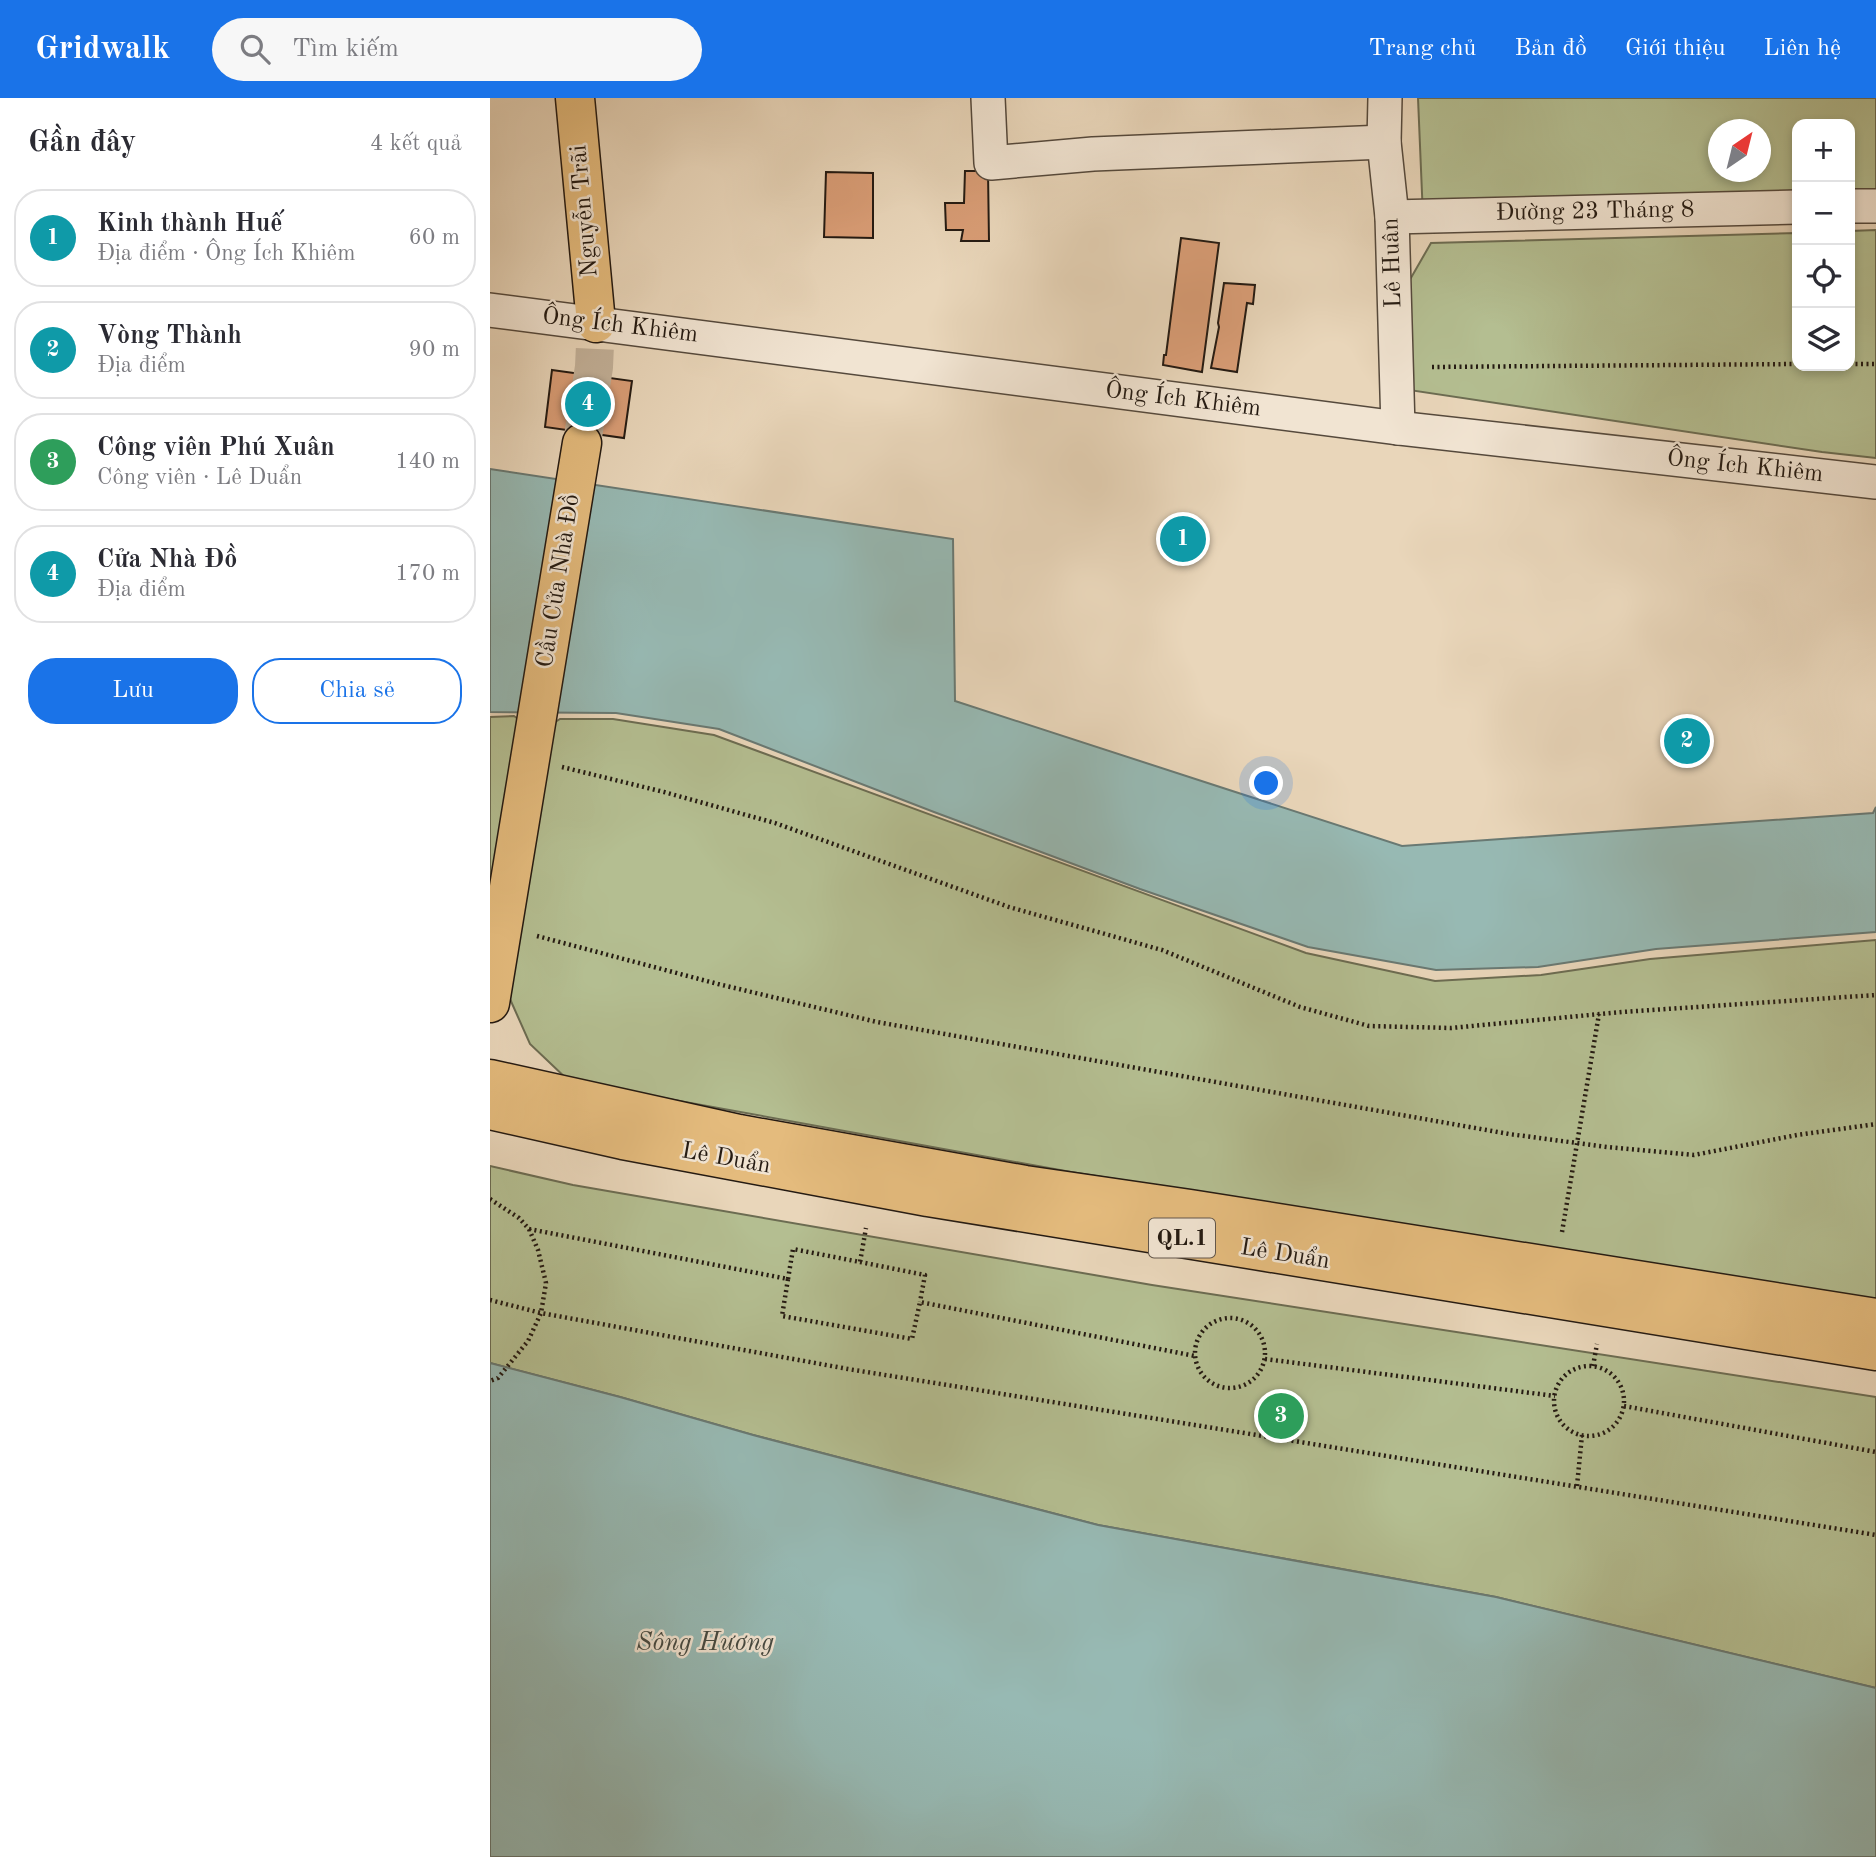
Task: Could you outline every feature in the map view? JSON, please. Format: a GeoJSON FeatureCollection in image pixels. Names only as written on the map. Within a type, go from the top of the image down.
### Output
{"type":"FeatureCollection","features":[{"type":"Feature","properties":{"kind":"main road","name":"Nguyễn Trãi"},"geometry":{"type":"LineString","coordinates":[[575,98],[596,323]]}},
{"type":"Feature","properties":{"kind":"main road","name":"Cầu Cửa Nhà Đồ"},"geometry":{"type":"LineString","coordinates":[[490,1003],[582,443]]}},
{"type":"Feature","properties":{"kind":"main road","name":"Lê Duẩn"},"geometry":{"type":"LineString","coordinates":[[490,1079],[739,1134],[1025,1185],[1876,1318]]}},
{"type":"Feature","properties":{"kind":"main road","name":"Lê Duẩn"},"geometry":{"type":"LineString","coordinates":[[490,1110],[623,1140],[928,1197],[1876,1351]]}},
{"type":"Feature","properties":{"kind":"street"},"geometry":{"type":"LineString","coordinates":[[988,98],[991,163],[1093,153],[1384,142]]}},
{"type":"Feature","properties":{"kind":"street","name":"Lê Huân"},"geometry":{"type":"LineString","coordinates":[[1385,98],[1384,142],[1392,217],[1398,428]]}},
{"type":"Feature","properties":{"kind":"street"},"geometry":{"type":"LineString","coordinates":[[1855,206],[1876,205]]}},
{"type":"Feature","properties":{"kind":"street","name":"Đường 23 Tháng 8"},"geometry":{"type":"LineString","coordinates":[[1392,217],[1792,207]]}},
{"type":"Feature","properties":{"kind":"street","name":"Ông Ích Khiêm"},"geometry":{"type":"LineString","coordinates":[[490,310],[1398,428],[1876,481]]}},
{"type":"Feature","properties":{"kind":"path"},"geometry":{"type":"LineString","coordinates":[[1432,367],[1792,364]]}},
{"type":"Feature","properties":{"kind":"path"},"geometry":{"type":"LineString","coordinates":[[1855,364],[1876,364]]}},
{"type":"Feature","properties":{"kind":"path"},"geometry":{"type":"LineString","coordinates":[[557,766],[775,823],[1009,907],[1161,950],[1300,1007],[1369,1026],[1451,1028],[1599,1014],[1876,995]]}},
{"type":"Feature","properties":{"kind":"path"},"geometry":{"type":"LineString","coordinates":[[537,936],[718,984],[877,1022],[1510,1134],[1694,1155],[1797,1135],[1876,1124]]}},
{"type":"Feature","properties":{"kind":"path"},"geometry":{"type":"LineString","coordinates":[[1562,1232],[1599,1014]]}},
{"type":"Feature","properties":{"kind":"path"},"geometry":{"type":"LineString","coordinates":[[490,1199],[519,1218],[529,1229],[538,1250],[546,1283],[541,1313],[528,1341],[498,1378],[490,1381]]}},
{"type":"Feature","properties":{"kind":"path"},"geometry":{"type":"LineString","coordinates":[[860,1262],[866,1228]]}},
{"type":"Feature","properties":{"kind":"path"},"geometry":{"type":"LineString","coordinates":[[529,1229],[788,1279]]}},
{"type":"Feature","properties":{"kind":"path"},"geometry":{"type":"LineString","coordinates":[[793,1249],[860,1262],[925,1275],[912,1339],[782,1317],[793,1249]]}},
{"type":"Feature","properties":{"kind":"path"},"geometry":{"type":"LineString","coordinates":[[490,1300],[541,1313],[848,1369],[1876,1535]]}},
{"type":"Feature","properties":{"kind":"path"},"geometry":{"type":"LineString","coordinates":[[920,1303],[1195,1356]]}},
{"type":"Feature","properties":{"kind":"path"},"geometry":{"type":"LineString","coordinates":[[1232,1318],[1243,1320],[1261,1336],[1265,1359],[1262,1370],[1246,1386],[1223,1388],[1212,1384],[1197,1367],[1196,1344],[1209,1325],[1232,1318]]}},
{"type":"Feature","properties":{"kind":"path"},"geometry":{"type":"LineString","coordinates":[[1593,1366],[1597,1344]]}},
{"type":"Feature","properties":{"kind":"path"},"geometry":{"type":"LineString","coordinates":[[1265,1359],[1555,1396]]}},
{"type":"Feature","properties":{"kind":"path"},"geometry":{"type":"LineString","coordinates":[[1578,1367],[1602,1367],[1620,1383],[1624,1406],[1621,1417],[1605,1433],[1582,1435],[1563,1424],[1556,1414],[1555,1396],[1559,1381],[1568,1372],[1578,1367]]}},
{"type":"Feature","properties":{"kind":"path"},"geometry":{"type":"LineString","coordinates":[[1624,1406],[1876,1452]]}},
{"type":"Feature","properties":{"kind":"path"},"geometry":{"type":"LineString","coordinates":[[1577,1486],[1582,1435]]}},
{"type":"Feature","properties":{"kind":"green space"},"geometry":{"type":"Polygon","coordinates":[[[1418,98],[1876,98],[1876,206],[1855,206],[1855,119],[1792,119],[1792,207],[1423,217],[1418,98]]]}},
{"type":"Feature","properties":{"kind":"green space"},"geometry":{"type":"Polygon","coordinates":[[[1876,230],[1876,458],[1409,390],[1408,283],[1431,243],[1792,233],[1792,371],[1855,371],[1855,231],[1876,230]]]}},
{"type":"Feature","properties":{"kind":"green space"},"geometry":{"type":"Polygon","coordinates":[[[514,716],[525,724],[490,918],[490,717],[514,716]]]}},
{"type":"Feature","properties":{"kind":"green space"},"geometry":{"type":"Polygon","coordinates":[[[560,719],[613,719],[714,735],[1306,953],[1435,981],[1541,975],[1650,959],[1876,940],[1876,1299],[1071,1172],[569,1081],[530,1044],[510,999],[546,728],[560,719]]]}},
{"type":"Feature","properties":{"kind":"green space"},"geometry":{"type":"Polygon","coordinates":[[[490,1166],[573,1185],[1152,1285],[1876,1397],[1876,1688],[1496,1597],[1098,1525],[490,1363],[490,1166]]]}},
{"type":"Feature","properties":{"kind":"water"},"geometry":{"type":"Polygon","coordinates":[[[490,469],[953,539],[955,701],[1402,846],[1873,813],[1876,807],[1876,932],[1656,949],[1538,967],[1436,970],[1308,947],[1140,889],[719,729],[616,713],[490,712],[490,469]]]}},
{"type":"Feature","properties":{"kind":"water","name":"Sông Hương"},"geometry":{"type":"Polygon","coordinates":[[[490,1363],[1098,1525],[1496,1597],[1876,1688],[1876,1857],[490,1857],[490,1363]]]}},
{"type":"Feature","properties":{"kind":"building"},"geometry":{"type":"Polygon","coordinates":[[[965,171],[988,171],[989,241],[961,241],[963,230],[946,230],[945,203],[964,203],[965,171]]]}},
{"type":"Feature","properties":{"kind":"building"},"geometry":{"type":"Polygon","coordinates":[[[826,172],[873,173],[873,238],[824,237],[826,172]]]}},
{"type":"Feature","properties":{"kind":"building"},"geometry":{"type":"Polygon","coordinates":[[[1181,238],[1219,243],[1202,372],[1163,365],[1181,238]]]}},
{"type":"Feature","properties":{"kind":"building"},"geometry":{"type":"Polygon","coordinates":[[[1224,283],[1255,285],[1253,304],[1247,303],[1237,372],[1211,368],[1224,283]]]}},
{"type":"Feature","properties":{"kind":"building"},"geometry":{"type":"Polygon","coordinates":[[[552,370],[632,381],[624,438],[545,427],[552,370]]]}},
{"type":"Feature","properties":{"kind":"tunnel"},"geometry":{"type":"LineString","coordinates":[[582,443],[594,367],[596,323]]}},
{"type":"Feature","properties":{"kind":"place","name":"Cửa Nhà Đồ"},"geometry":{"type":"Point","coordinates":[588,404]}},
{"type":"Feature","properties":{"kind":"place","name":"Kinh thành Huế"},"geometry":{"type":"Point","coordinates":[1183,539]}},
{"type":"Feature","properties":{"kind":"place","name":"Vòng Thành"},"geometry":{"type":"Point","coordinates":[1687,741]}},
{"type":"Feature","properties":{"kind":"place","name":"Công viên Phú Xuân"},"geometry":{"type":"Point","coordinates":[1281,1416]}}]}
